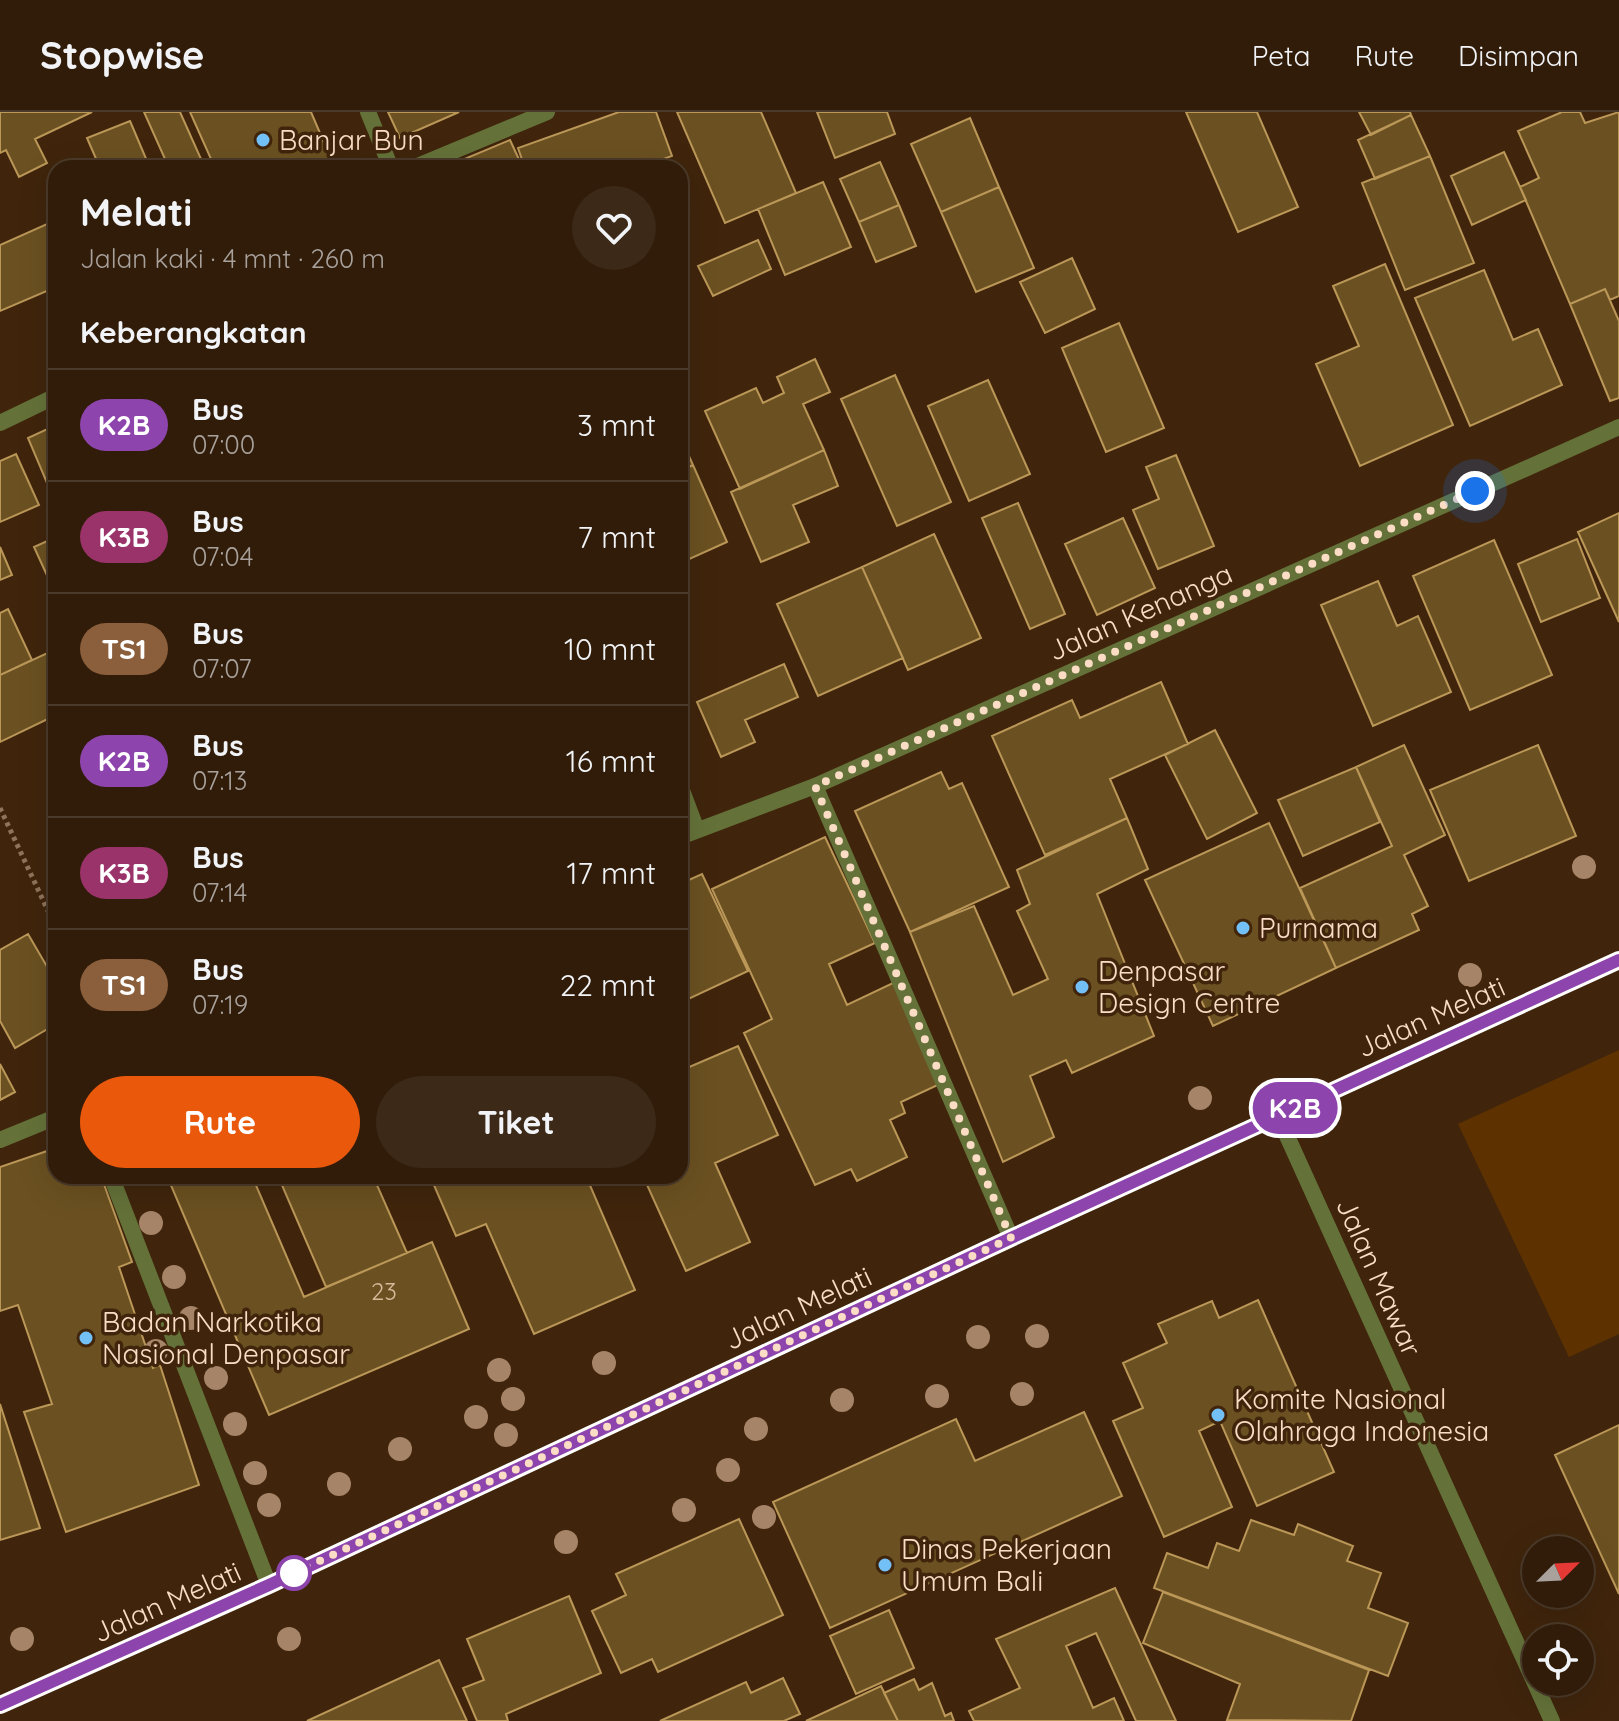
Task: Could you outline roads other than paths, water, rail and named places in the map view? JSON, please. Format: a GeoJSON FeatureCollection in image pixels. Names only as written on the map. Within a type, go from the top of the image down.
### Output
{"type":"FeatureCollection","features":[{"type":"Feature","properties":{"kind":"street"},"geometry":{"type":"LineString","coordinates":[[368,112],[388,160]]}},
{"type":"Feature","properties":{"kind":"street"},"geometry":{"type":"LineString","coordinates":[[432,160],[547,112]]}},
{"type":"Feature","properties":{"kind":"street"},"geometry":{"type":"LineString","coordinates":[[0,423],[48,400]]}},
{"type":"Feature","properties":{"kind":"street","name":"Jalan Kenanga"},"geometry":{"type":"LineString","coordinates":[[688,834],[815,786],[1619,427]]}},
{"type":"Feature","properties":{"kind":"street"},"geometry":{"type":"LineString","coordinates":[[815,786],[1011,1238]]}},
{"type":"Feature","properties":{"kind":"street"},"geometry":{"type":"LineString","coordinates":[[688,806],[697,830]]}},
{"type":"Feature","properties":{"kind":"street","name":"Jalan Melati"},"geometry":{"type":"LineString","coordinates":[[0,1705],[269,1585],[1011,1238],[1619,960]]}},
{"type":"Feature","properties":{"kind":"street","name":"Jalan Mawar"},"geometry":{"type":"LineString","coordinates":[[1278,1116],[1546,1719]]}},
{"type":"Feature","properties":{"kind":"street"},"geometry":{"type":"LineString","coordinates":[[0,1140],[48,1120]]}},
{"type":"Feature","properties":{"kind":"street"},"geometry":{"type":"LineString","coordinates":[[114,1184],[269,1585]]}},
{"type":"Feature","properties":{"kind":"place","name":"Banjar Bun"},"geometry":{"type":"Point","coordinates":[263,140]}},
{"type":"Feature","properties":{"kind":"place","name":"Purnama"},"geometry":{"type":"Point","coordinates":[1243,928]}},
{"type":"Feature","properties":{"kind":"place","name":"Denpasar Design Centre"},"geometry":{"type":"Point","coordinates":[1082,987]}},
{"type":"Feature","properties":{"kind":"place","name":"Badan Narkotika Nasional Denpasar"},"geometry":{"type":"Point","coordinates":[86,1338]}},
{"type":"Feature","properties":{"kind":"place","name":"Komite Nasional Olahraga Indonesia"},"geometry":{"type":"Point","coordinates":[1218,1415]}},
{"type":"Feature","properties":{"kind":"place","name":"Dinas Pekerjaan Umum Bali"},"geometry":{"type":"Point","coordinates":[885,1565]}}]}
